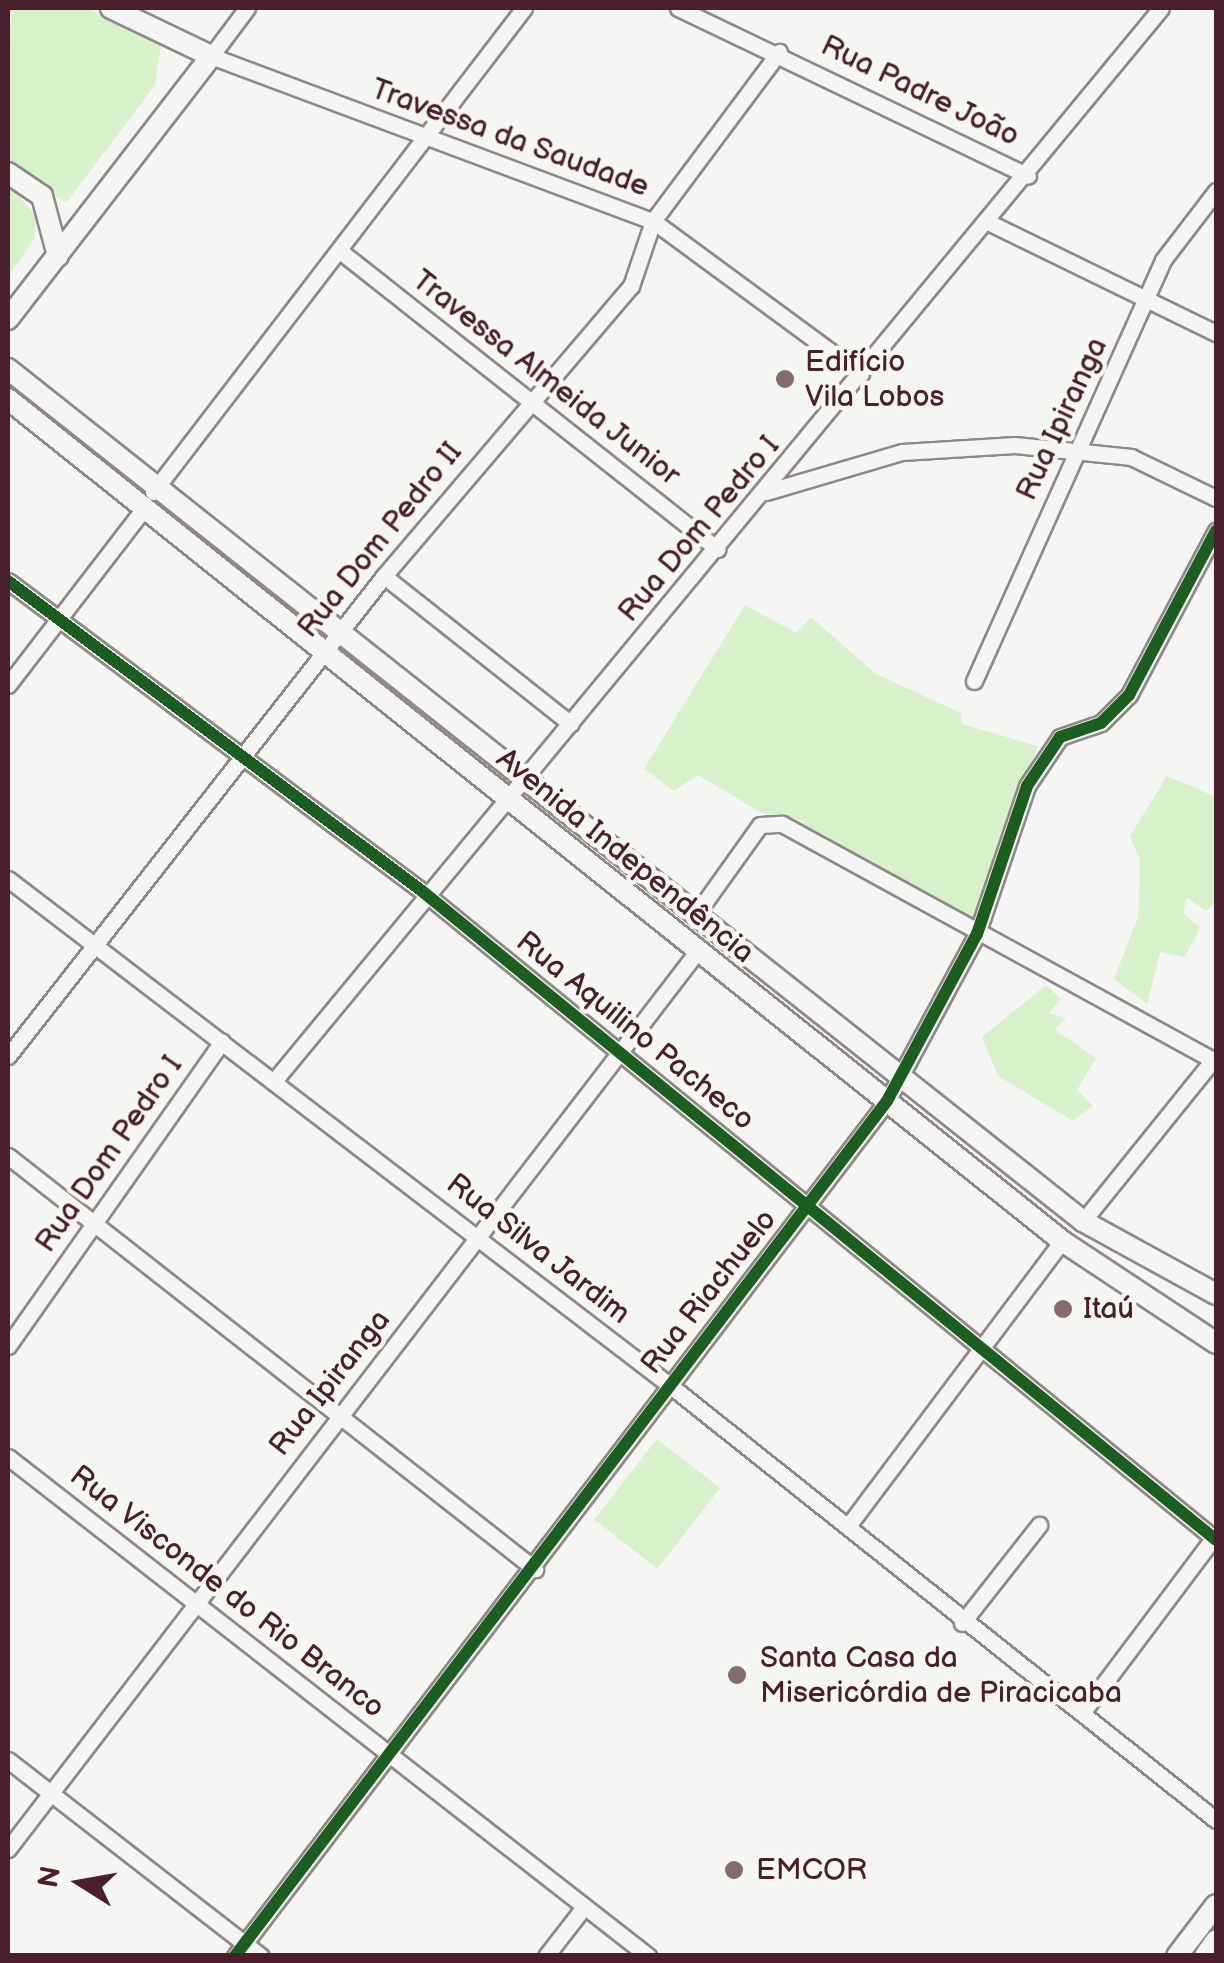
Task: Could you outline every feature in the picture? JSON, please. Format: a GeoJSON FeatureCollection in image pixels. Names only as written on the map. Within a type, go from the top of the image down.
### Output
{"type":"FeatureCollection","features":[{"type":"Feature","properties":{"kind":"main road","name":"Travessa da Saudade"},"geometry":{"type":"LineString","coordinates":[[111,8],[211,56]]}},
{"type":"Feature","properties":{"kind":"main road"},"geometry":{"type":"LineString","coordinates":[[8,319],[211,56]]}},
{"type":"Feature","properties":{"kind":"main road"},"geometry":{"type":"LineString","coordinates":[[8,173],[42,196],[58,256]]}},
{"type":"Feature","properties":{"kind":"main road","name":"Avenida Independência"},"geometry":{"type":"LineString","coordinates":[[8,369],[154,492],[338,638],[697,913],[1082,1221],[1216,1294]]}},
{"type":"Feature","properties":{"kind":"main road","name":"Avenida Independência"},"geometry":{"type":"LineString","coordinates":[[8,399],[321,655],[1062,1240],[1216,1343]]}},
{"type":"Feature","properties":{"kind":"main road"},"geometry":{"type":"LineString","coordinates":[[1176,1956],[1216,1904]]}},
{"type":"Feature","properties":{"kind":"main road"},"geometry":{"type":"LineString","coordinates":[[1205,1956],[1216,1940]]}},
{"type":"Feature","properties":{"kind":"street"},"geometry":{"type":"LineString","coordinates":[[211,56],[247,8]]}},
{"type":"Feature","properties":{"kind":"street"},"geometry":{"type":"LineString","coordinates":[[154,492],[524,8]]}},
{"type":"Feature","properties":{"kind":"street","name":"Rua Padre João"},"geometry":{"type":"LineString","coordinates":[[678,8],[780,52],[1028,176]]}},
{"type":"Feature","properties":{"kind":"street","name":"Rua Dom Pedro I"},"geometry":{"type":"LineString","coordinates":[[274,1080],[422,891],[502,795],[571,724],[990,223],[1161,8]]}},
{"type":"Feature","properties":{"kind":"street","name":"Rua Dom Pedro II"},"geometry":{"type":"LineString","coordinates":[[8,1056],[88,943],[338,638],[384,576],[532,398],[632,286],[653,221],[780,52]]}},
{"type":"Feature","properties":{"kind":"street","name":"Travessa da Saudade"},"geometry":{"type":"LineString","coordinates":[[211,56],[426,141],[653,221],[861,374]]}},
{"type":"Feature","properties":{"kind":"street","name":"Rua Ipiranga"},"geometry":{"type":"LineString","coordinates":[[974,681],[1163,260],[1216,190]]}},
{"type":"Feature","properties":{"kind":"street"},"geometry":{"type":"LineString","coordinates":[[990,223],[1216,333]]}},
{"type":"Feature","properties":{"kind":"street","name":"Travessa Almeida Junior"},"geometry":{"type":"LineString","coordinates":[[340,251],[532,398],[717,549]]}},
{"type":"Feature","properties":{"kind":"street"},"geometry":{"type":"LineString","coordinates":[[765,492],[919,449],[1075,450],[1130,458],[1216,498]]}},
{"type":"Feature","properties":{"kind":"street"},"geometry":{"type":"LineString","coordinates":[[799,451],[827,472]]}},
{"type":"Feature","properties":{"kind":"street"},"geometry":{"type":"LineString","coordinates":[[8,685],[142,511]]}},
{"type":"Feature","properties":{"kind":"street","name":"Rua Riachuelo"},"geometry":{"type":"LineString","coordinates":[[240,1949],[535,1569],[669,1384],[887,1100],[977,934],[1026,786],[1060,737],[1101,722],[1128,695],[1216,531]]}},
{"type":"Feature","properties":{"kind":"street"},"geometry":{"type":"LineString","coordinates":[[384,576],[571,724]]}},
{"type":"Feature","properties":{"kind":"street","name":"Rua Aquilino Pacheco"},"geometry":{"type":"LineString","coordinates":[[8,581],[238,760],[422,891],[1215,1538]]}},
{"type":"Feature","properties":{"kind":"street"},"geometry":{"type":"LineString","coordinates":[[697,913],[760,826],[797,831],[977,934],[1214,1061],[1082,1221]]}},
{"type":"Feature","properties":{"kind":"street","name":"Rua Silva Jardim"},"geometry":{"type":"LineString","coordinates":[[8,879],[669,1384],[848,1526],[962,1623],[1216,1820]]}},
{"type":"Feature","properties":{"kind":"street","name":"Rua Ipiranga"},"geometry":{"type":"LineString","coordinates":[[8,1849],[338,1415],[624,1056],[696,952]]}},
{"type":"Feature","properties":{"kind":"street","name":"Rua Dom Pedro I"},"geometry":{"type":"LineString","coordinates":[[8,1346],[222,1042]]}},
{"type":"Feature","properties":{"kind":"street"},"geometry":{"type":"LineString","coordinates":[[8,1156],[535,1569]]}},
{"type":"Feature","properties":{"kind":"street"},"geometry":{"type":"LineString","coordinates":[[848,1526],[1062,1240]]}},
{"type":"Feature","properties":{"kind":"street","name":"Rua Visconde do Rio Branco"},"geometry":{"type":"LineString","coordinates":[[8,1457],[199,1601],[648,1956]]}},
{"type":"Feature","properties":{"kind":"street"},"geometry":{"type":"LineString","coordinates":[[962,1623],[1038,1525]]}},
{"type":"Feature","properties":{"kind":"street"},"geometry":{"type":"LineString","coordinates":[[1082,1713],[1215,1538]]}},
{"type":"Feature","properties":{"kind":"street"},"geometry":{"type":"LineString","coordinates":[[8,1760],[240,1949],[261,1956]]}},
{"type":"Feature","properties":{"kind":"street"},"geometry":{"type":"LineString","coordinates":[[546,1956],[584,1907]]}},
{"type":"Feature","properties":{"kind":"green space"},"geometry":{"type":"Polygon","coordinates":[[[11,8],[87,8],[161,46],[155,85],[66,203],[8,165],[11,8]]]}},
{"type":"Feature","properties":{"kind":"green space"},"geometry":{"type":"Polygon","coordinates":[[[8,184],[36,216],[34,239],[8,277],[8,184]]]}},
{"type":"Feature","properties":{"kind":"green space"},"geometry":{"type":"Polygon","coordinates":[[[745,605],[796,633],[811,617],[876,674],[961,713],[962,724],[1038,746],[972,924],[796,819],[760,812],[698,775],[674,791],[644,769],[745,605]]]}},
{"type":"Feature","properties":{"kind":"green space"},"geometry":{"type":"Polygon","coordinates":[[[1167,776],[1216,797],[1216,902],[1206,911],[1187,897],[1183,913],[1200,928],[1185,957],[1160,952],[1147,1004],[1114,979],[1138,917],[1140,860],[1130,836],[1167,776]]]}},
{"type":"Feature","properties":{"kind":"green space"},"geometry":{"type":"Polygon","coordinates":[[[1046,985],[1061,999],[1049,1013],[1066,1018],[1055,1030],[1096,1058],[1077,1090],[1093,1106],[1073,1121],[998,1076],[982,1037],[1046,985]]]}},
{"type":"Feature","properties":{"kind":"green space"},"geometry":{"type":"Polygon","coordinates":[[[657,1439],[720,1488],[657,1569],[594,1519],[657,1439]]]}},
{"type":"Feature","properties":{"kind":"cycle path"},"geometry":{"type":"LineString","coordinates":[[235,1956],[887,1101],[977,934],[1027,786],[1060,737],[1101,723],[1129,695],[1216,531]]}},
{"type":"Feature","properties":{"kind":"cycle path"},"geometry":{"type":"LineString","coordinates":[[8,581],[422,891],[1216,1540]]}},
{"type":"Feature","properties":{"kind":"place","name":"Edifício Vila Lobos"},"geometry":{"type":"Point","coordinates":[785,379]}},
{"type":"Feature","properties":{"kind":"place","name":"Itaú"},"geometry":{"type":"Point","coordinates":[1063,1309]}},
{"type":"Feature","properties":{"kind":"place","name":"Santa Casa da Misericórdia de Piracicaba"},"geometry":{"type":"Point","coordinates":[737,1675]}},
{"type":"Feature","properties":{"kind":"place","name":"EMCOR"},"geometry":{"type":"Point","coordinates":[734,1870]}}]}
